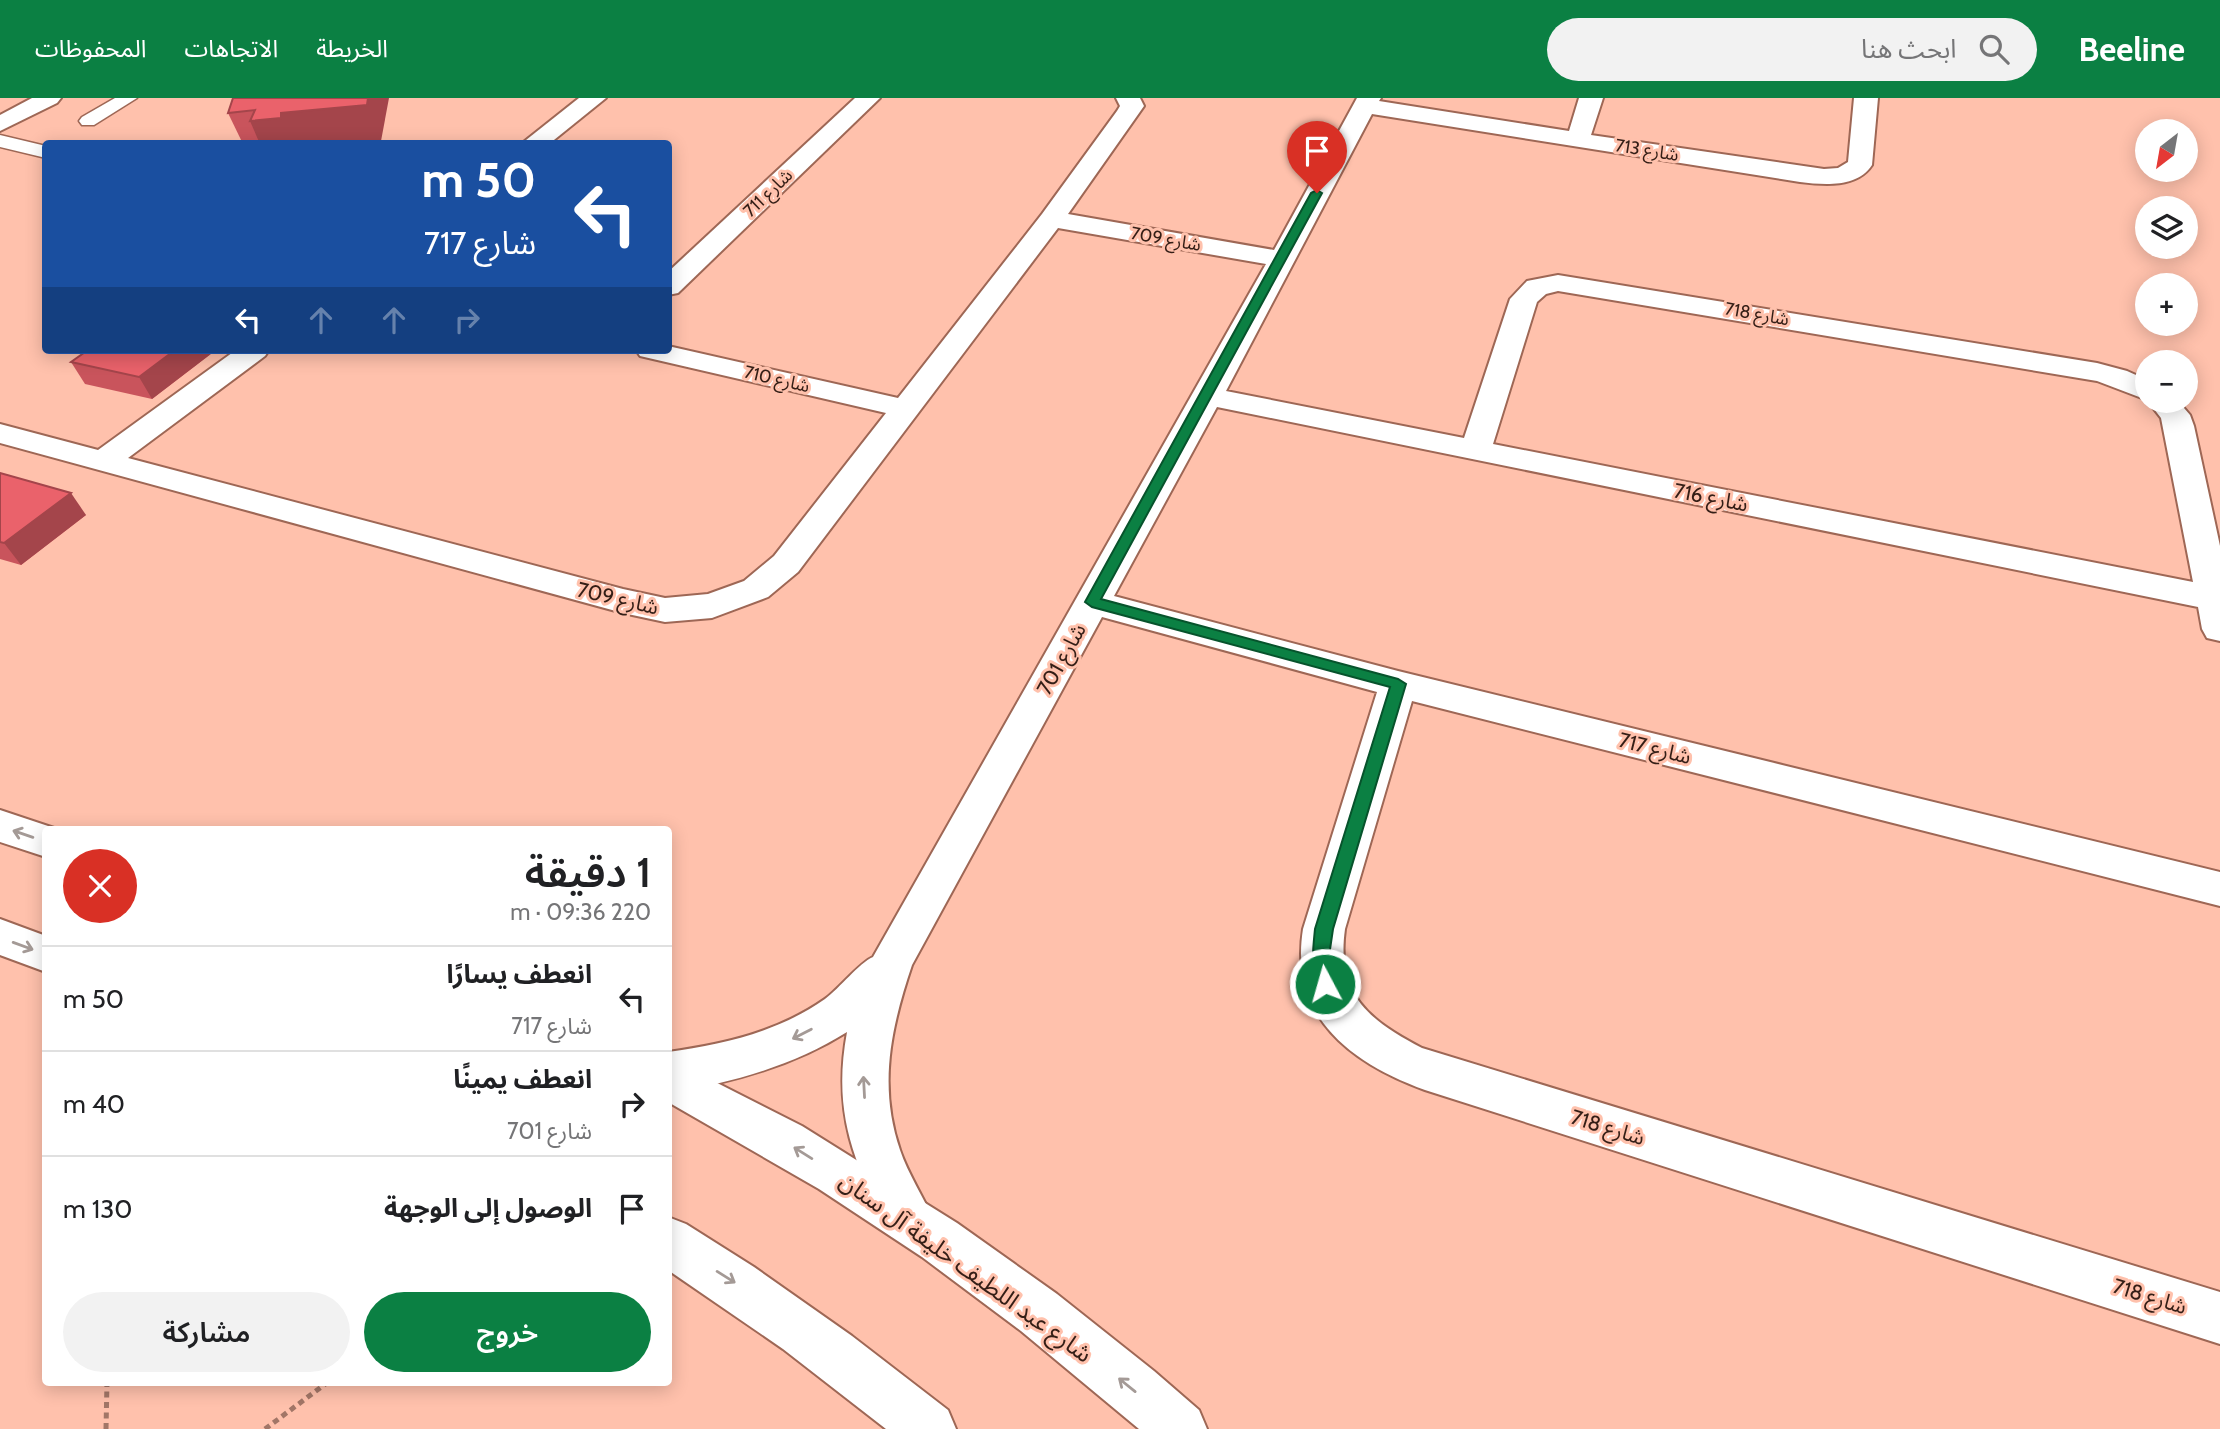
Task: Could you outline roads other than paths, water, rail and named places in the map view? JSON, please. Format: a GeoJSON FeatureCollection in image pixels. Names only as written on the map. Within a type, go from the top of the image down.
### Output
{"type":"FeatureCollection","features":[{"type":"Feature","properties":{"kind":"street"},"geometry":{"type":"LineString","coordinates":[[0,124],[49,98]]}},
{"type":"Feature","properties":{"kind":"street"},"geometry":{"type":"LineString","coordinates":[[538,140],[594,98]]}},
{"type":"Feature","properties":{"kind":"street","name":"شارع 711"},"geometry":{"type":"LineString","coordinates":[[672,283],[867,98]]}},
{"type":"Feature","properties":{"kind":"street","name":"شارع 709"},"geometry":{"type":"LineString","coordinates":[[0,433],[665,610],[712,606],[756,589],[786,564],[1051,219],[1128,113],[1132,106],[1128,98]]}},
{"type":"Feature","properties":{"kind":"street"},"geometry":{"type":"LineString","coordinates":[[1578,139],[1591,98]]}},
{"type":"Feature","properties":{"kind":"street","name":"شارع 713"},"geometry":{"type":"LineString","coordinates":[[1367,102],[1800,175],[1832,177],[1845,175],[1860,165],[1866,98]]}},
{"type":"Feature","properties":{"kind":"street","name":"شارع 701"},"geometry":{"type":"LineString","coordinates":[[672,1072],[738,1060],[799,1035],[843,1009],[872,986],[892,961],[1208,396],[1367,102]]}},
{"type":"Feature","properties":{"kind":"street","name":"شارع 709"},"geometry":{"type":"LineString","coordinates":[[1051,219],[1280,259]]}},
{"type":"Feature","properties":{"kind":"street","name":"شارع 718"},"geometry":{"type":"LineString","coordinates":[[1476,449],[1524,299],[1537,287],[1558,283],[2097,372],[2135,385]]}},
{"type":"Feature","properties":{"kind":"street"},"geometry":{"type":"LineString","coordinates":[[103,461],[250,354]]}},
{"type":"Feature","properties":{"kind":"street","name":"شارع 710"},"geometry":{"type":"LineString","coordinates":[[668,354],[904,408]]}},
{"type":"Feature","properties":{"kind":"street","name":"شارع 716"},"geometry":{"type":"LineString","coordinates":[[1208,396],[1476,449],[2217,614]]}},
{"type":"Feature","properties":{"kind":"street"},"geometry":{"type":"LineString","coordinates":[[2173,413],[2179,426],[2217,614]]}},
{"type":"Feature","properties":{"kind":"street","name":"شارع 717"},"geometry":{"type":"LineString","coordinates":[[1092,602],[1398,684],[2220,889]]}},
{"type":"Feature","properties":{"kind":"street","name":"شارع 718"},"geometry":{"type":"LineString","coordinates":[[1398,684],[1324,929],[1321,956],[1325,984],[1339,1012],[1362,1037],[1391,1057],[1425,1070],[2220,1318]]}},
{"type":"Feature","properties":{"kind":"street"},"geometry":{"type":"LineString","coordinates":[[0,826],[42,840]]}},
{"type":"Feature","properties":{"kind":"street"},"geometry":{"type":"LineString","coordinates":[[0,937],[42,953]]}},
{"type":"Feature","properties":{"kind":"street","name":"شارع 701"},"geometry":{"type":"LineString","coordinates":[[892,961],[866,1040],[863,1083],[869,1130],[884,1175],[908,1219]]}},
{"type":"Feature","properties":{"kind":"street","name":"شارع عبد اللطيف خليفة آل سنان"},"geometry":{"type":"LineString","coordinates":[[672,1080],[786,1142],[908,1219],[1047,1320],[1180,1429]]}},
{"type":"Feature","properties":{"kind":"street"},"geometry":{"type":"LineString","coordinates":[[672,1244],[748,1291],[858,1371],[929,1429]]}},
{"type":"Feature","properties":{"kind":"lane"},"geometry":{"type":"LineString","coordinates":[[88,121],[128,98]]}},
{"type":"Feature","properties":{"kind":"lane"},"geometry":{"type":"LineString","coordinates":[[0,141],[42,151]]}}]}
